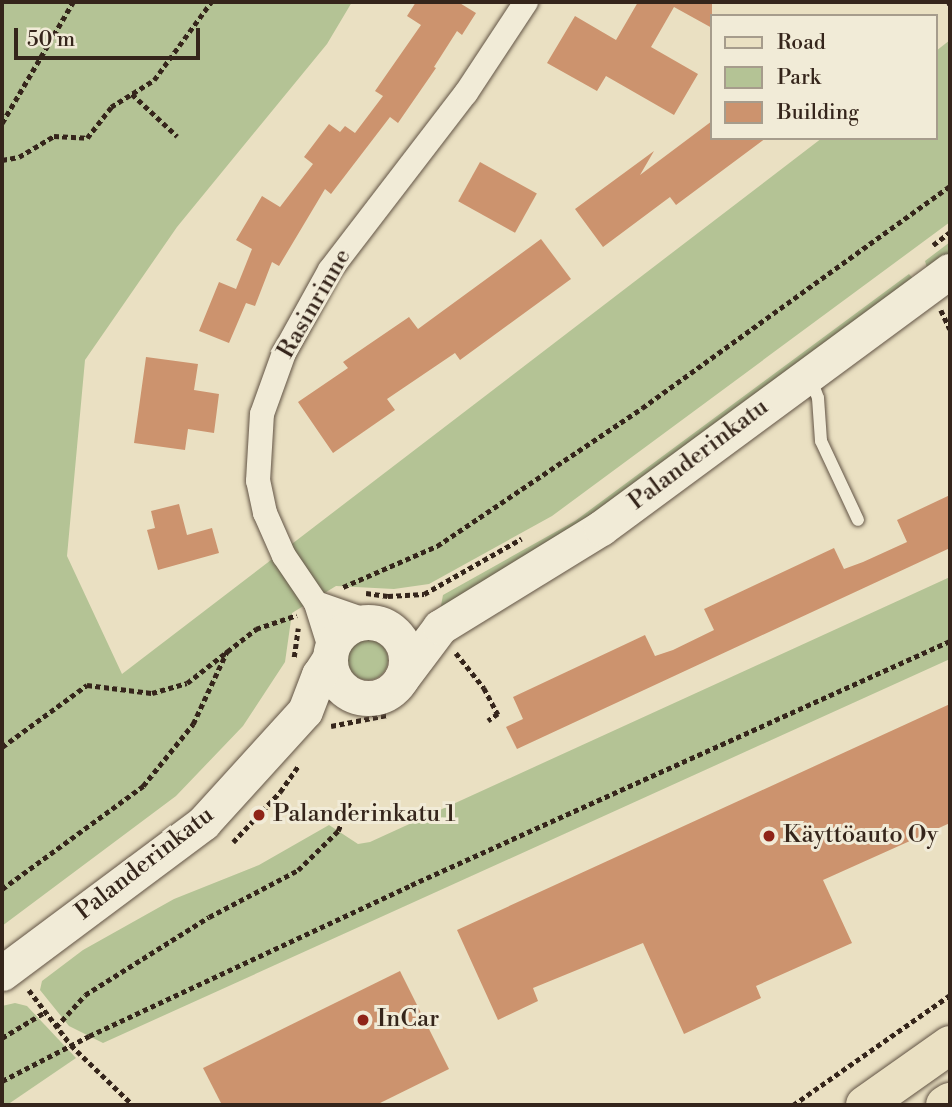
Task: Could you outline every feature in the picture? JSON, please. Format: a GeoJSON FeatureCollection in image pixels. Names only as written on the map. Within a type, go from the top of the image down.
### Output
{"type":"FeatureCollection","features":[{"type":"Feature","properties":{"kind":"main road"},"geometry":{"type":"LineString","coordinates":[[866,1105],[950,1045]]}},
{"type":"Feature","properties":{"kind":"main road"},"geometry":{"type":"LineString","coordinates":[[945,1105],[950,1102]]}},
{"type":"Feature","properties":{"kind":"street","name":"Rasinrinne"},"geometry":{"type":"LineString","coordinates":[[331,655],[265,513],[258,481],[261,414],[284,353],[330,270],[466,93],[526,2]]}},
{"type":"Feature","properties":{"kind":"street","name":"Palanderinkatu"},"geometry":{"type":"LineString","coordinates":[[401,679],[440,626],[601,528],[950,271]]}},
{"type":"Feature","properties":{"kind":"street"},"geometry":{"type":"LineString","coordinates":[[305,711],[369,698],[393,689],[401,679],[406,654],[394,633],[377,624],[309,608]]}},
{"type":"Feature","properties":{"kind":"street"},"geometry":{"type":"LineString","coordinates":[[369,698],[357,696],[337,682],[331,655],[335,642],[350,627],[377,624],[440,626]]}},
{"type":"Feature","properties":{"kind":"street","name":"Palanderinkatu"},"geometry":{"type":"LineString","coordinates":[[7,970],[203,823],[305,711],[319,674],[331,655]]}},
{"type":"Feature","properties":{"kind":"lane"},"geometry":{"type":"LineString","coordinates":[[809,374],[818,398],[821,441],[858,520]]}},
{"type":"Feature","properties":{"kind":"path"},"geometry":{"type":"LineString","coordinates":[[2,123],[72,2]]}},
{"type":"Feature","properties":{"kind":"path"},"geometry":{"type":"LineString","coordinates":[[2,160],[19,156],[54,135],[87,138],[111,107],[154,80],[211,2]]}},
{"type":"Feature","properties":{"kind":"path"},"geometry":{"type":"LineString","coordinates":[[132,94],[177,136]]}},
{"type":"Feature","properties":{"kind":"path"},"geometry":{"type":"LineString","coordinates":[[343,587],[448,538],[642,408],[950,186]]}},
{"type":"Feature","properties":{"kind":"path"},"geometry":{"type":"LineString","coordinates":[[424,594],[446,641],[484,688],[498,714],[488,721]]}},
{"type":"Feature","properties":{"kind":"path"},"geometry":{"type":"LineString","coordinates":[[2,747],[87,685],[152,692],[187,683],[228,648],[256,629],[309,608]]}},
{"type":"Feature","properties":{"kind":"path"},"geometry":{"type":"LineString","coordinates":[[2,1081],[71,1045],[411,885],[950,641]]}},
{"type":"Feature","properties":{"kind":"path"},"geometry":{"type":"LineString","coordinates":[[2,889],[143,786],[194,724],[228,648]]}},
{"type":"Feature","properties":{"kind":"path"},"geometry":{"type":"LineString","coordinates":[[233,842],[280,792],[303,760]]}},
{"type":"Feature","properties":{"kind":"path"},"geometry":{"type":"LineString","coordinates":[[56,1027],[85,995],[209,918],[299,870],[338,831],[350,802]]}},
{"type":"Feature","properties":{"kind":"path"},"geometry":{"type":"LineString","coordinates":[[7,970],[71,1045],[133,1105]]}},
{"type":"Feature","properties":{"kind":"path"},"geometry":{"type":"LineString","coordinates":[[793,1105],[950,995]]}},
{"type":"Feature","properties":{"kind":"path"},"geometry":{"type":"LineString","coordinates":[[2,1038],[45,1012]]}},
{"type":"Feature","properties":{"kind":"green space"},"geometry":{"type":"Polygon","coordinates":[[[2,2],[352,2],[327,44],[177,227],[85,360],[67,556],[122,674],[819,140],[938,140],[938,49],[950,40],[950,222],[552,516],[429,584],[394,589],[336,586],[292,613],[285,662],[243,726],[176,796],[2,926],[2,2]]]}},
{"type":"Feature","properties":{"kind":"green space"},"geometry":{"type":"Polygon","coordinates":[[[950,242],[950,258],[928,271],[925,261],[950,242]]]}},
{"type":"Feature","properties":{"kind":"green space"},"geometry":{"type":"Polygon","coordinates":[[[909,274],[915,281],[578,533],[440,611],[443,595],[575,521],[909,274]]]}},
{"type":"Feature","properties":{"kind":"green space"},"geometry":{"type":"Polygon","coordinates":[[[950,577],[950,659],[103,1043],[69,1026],[40,990],[42,981],[83,950],[174,899],[259,865],[329,825],[358,844],[370,842],[950,577]]]}},
{"type":"Feature","properties":{"kind":"green space"},"geometry":{"type":"Polygon","coordinates":[[[368,640],[382,646],[388,660],[382,674],[368,680],[354,674],[348,660],[354,646],[368,640]]]}},
{"type":"Feature","properties":{"kind":"green space"},"geometry":{"type":"Polygon","coordinates":[[[15,1003],[27,1006],[76,1058],[7,1105],[2,1105],[2,1006],[15,1003]]]}},
{"type":"Feature","properties":{"kind":"building"},"geometry":{"type":"Polygon","coordinates":[[[416,2],[458,2],[476,13],[462,35],[457,31],[434,67],[436,68],[398,123],[390,117],[331,194],[325,189],[279,266],[272,262],[255,306],[246,303],[229,343],[199,331],[219,282],[236,289],[252,249],[236,240],[262,196],[280,207],[313,164],[304,157],[329,124],[340,132],[345,126],[355,133],[383,96],[375,91],[421,25],[407,16],[416,2]]]}},
{"type":"Feature","properties":{"kind":"building"},"geometry":{"type":"Polygon","coordinates":[[[638,2],[712,2],[710,27],[674,7],[651,47],[698,74],[674,115],[606,76],[597,91],[547,63],[575,16],[616,40],[638,2]]]}},
{"type":"Feature","properties":{"kind":"building"},"geometry":{"type":"Polygon","coordinates":[[[710,122],[710,140],[763,140],[676,205],[670,197],[603,247],[575,209],[654,151],[640,175],[710,122]]]}},
{"type":"Feature","properties":{"kind":"building"},"geometry":{"type":"Polygon","coordinates":[[[480,162],[537,194],[515,233],[458,201],[480,162]]]}},
{"type":"Feature","properties":{"kind":"building"},"geometry":{"type":"Polygon","coordinates":[[[541,239],[571,279],[460,360],[455,353],[387,399],[395,410],[333,453],[298,402],[348,368],[343,362],[409,317],[418,329],[541,239]]]}},
{"type":"Feature","properties":{"kind":"building"},"geometry":{"type":"Polygon","coordinates":[[[146,357],[198,364],[194,390],[219,394],[214,433],[188,429],[185,450],[134,443],[146,357]]]}},
{"type":"Feature","properties":{"kind":"building"},"geometry":{"type":"Polygon","coordinates":[[[950,495],[950,548],[517,749],[506,727],[523,719],[513,697],[645,635],[655,656],[673,650],[714,630],[704,609],[834,548],[844,569],[907,542],[897,520],[950,495]]]}},
{"type":"Feature","properties":{"kind":"building"},"geometry":{"type":"Polygon","coordinates":[[[179,504],[187,535],[212,528],[219,553],[158,570],[147,530],[155,528],[151,511],[179,504]]]}},
{"type":"Feature","properties":{"kind":"building","name":"Käyttöauto Oy"},"geometry":{"type":"Polygon","coordinates":[[[950,704],[950,823],[823,880],[852,943],[756,986],[761,998],[684,1034],[643,943],[533,988],[538,1001],[498,1020],[457,930],[950,704]]]}},
{"type":"Feature","properties":{"kind":"building","name":"InCar"},"geometry":{"type":"Polygon","coordinates":[[[400,971],[449,1069],[376,1105],[222,1105],[203,1068],[400,971]]]}},
{"type":"Feature","properties":{"kind":"place","name":"Palanderinkatu 1"},"geometry":{"type":"Point","coordinates":[259,815]}},
{"type":"Feature","properties":{"kind":"place","name":"Käyttöauto Oy"},"geometry":{"type":"Point","coordinates":[769,836]}},
{"type":"Feature","properties":{"kind":"place","name":"InCar"},"geometry":{"type":"Point","coordinates":[363,1020]}}]}
